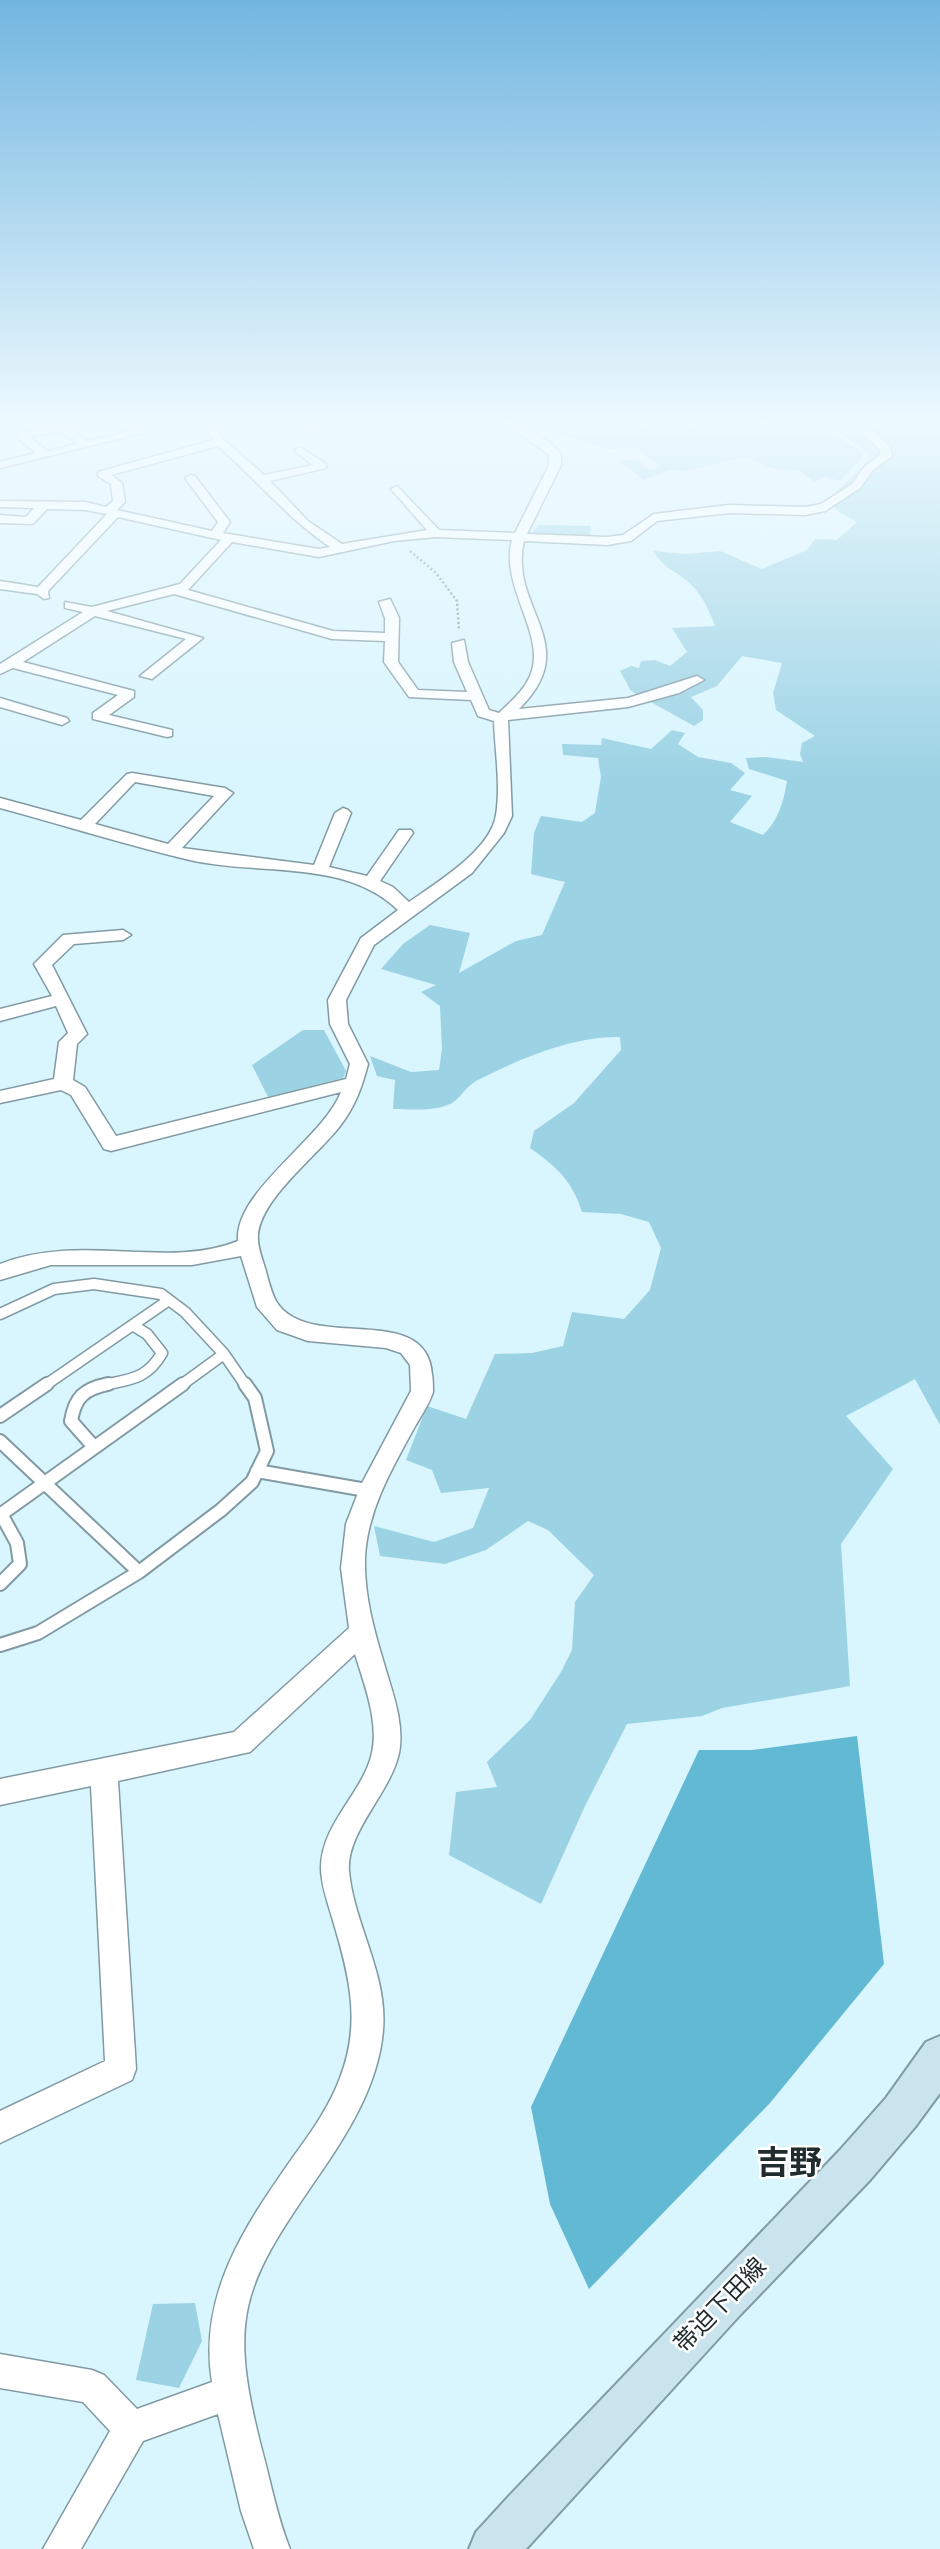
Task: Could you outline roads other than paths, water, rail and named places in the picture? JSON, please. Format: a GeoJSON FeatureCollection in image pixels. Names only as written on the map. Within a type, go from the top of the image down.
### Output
{"type":"FeatureCollection","features":[{"type":"Feature","properties":{"kind":"main road","name":"帯迫下田線"},"geometry":{"type":"LineString","coordinates":[[493,2549],[654,2374],[878,2138],[914,2098],[940,2056]]}},
{"type":"Feature","properties":{"kind":"street"},"geometry":{"type":"LineString","coordinates":[[0,585],[43,593],[84,545]]}},
{"type":"Feature","properties":{"kind":"street"},"geometry":{"type":"LineString","coordinates":[[6,667],[95,610],[184,587],[215,545]]}},
{"type":"Feature","properties":{"kind":"street"},"geometry":{"type":"LineString","coordinates":[[273,545],[318,553],[359,545]]}},
{"type":"Feature","properties":{"kind":"street"},"geometry":{"type":"LineString","coordinates":[[335,545],[341,549]]}},
{"type":"Feature","properties":{"kind":"street"},"geometry":{"type":"LineString","coordinates":[[272,2549],[231,2392],[225,2339],[229,2301],[242,2266],[345,2107],[366,2048],[366,1981],[334,1867],[339,1847],[381,1769],[387,1749],[386,1731],[362,1632],[354,1557],[359,1523],[372,1491],[422,1391],[423,1365],[416,1353],[385,1338],[321,1337],[292,1329],[276,1319],[268,1306],[249,1245],[248,1231],[263,1204],[345,1105],[359,1064],[339,1024],[337,1000],[367,942],[466,870],[496,833],[504,816],[504,717],[525,699],[539,671],[540,639],[517,582],[515,551],[517,545]]}},
{"type":"Feature","properties":{"kind":"street"},"geometry":{"type":"LineString","coordinates":[[175,590],[332,635],[393,637]]}},
{"type":"Feature","properties":{"kind":"street"},"geometry":{"type":"LineString","coordinates":[[385,603],[392,618],[391,662],[414,694],[476,696]]}},
{"type":"Feature","properties":{"kind":"street"},"geometry":{"type":"LineString","coordinates":[[70,605],[196,638],[147,676]]}},
{"type":"Feature","properties":{"kind":"street"},"geometry":{"type":"LineString","coordinates":[[459,643],[461,662],[483,713],[504,717],[609,707],[675,691],[697,680]]}},
{"type":"Feature","properties":{"kind":"street"},"geometry":{"type":"LineString","coordinates":[[6,667],[129,694],[98,716],[167,733]]}},
{"type":"Feature","properties":{"kind":"street"},"geometry":{"type":"LineString","coordinates":[[0,702],[62,721]]}},
{"type":"Feature","properties":{"kind":"street"},"geometry":{"type":"LineString","coordinates":[[84,826],[132,777],[225,793],[172,850]]}},
{"type":"Feature","properties":{"kind":"street"},"geometry":{"type":"LineString","coordinates":[[0,803],[172,850],[262,866],[320,869],[371,882],[387,890],[408,910]]}},
{"type":"Feature","properties":{"kind":"street"},"geometry":{"type":"LineString","coordinates":[[320,869],[343,813]]}},
{"type":"Feature","properties":{"kind":"street"},"geometry":{"type":"LineString","coordinates":[[371,882],[405,833]]}},
{"type":"Feature","properties":{"kind":"street"},"geometry":{"type":"LineString","coordinates":[[63,1083],[68,1042],[78,1034],[43,964],[69,939],[123,935]]}},
{"type":"Feature","properties":{"kind":"street"},"geometry":{"type":"LineString","coordinates":[[0,1015],[62,999]]}},
{"type":"Feature","properties":{"kind":"street"},"geometry":{"type":"LineString","coordinates":[[0,1097],[63,1083],[78,1091],[110,1144],[354,1083]]}},
{"type":"Feature","properties":{"kind":"street"},"geometry":{"type":"LineString","coordinates":[[0,1272],[16,1264],[45,1258],[219,1255],[249,1245]]}},
{"type":"Feature","properties":{"kind":"street"},"geometry":{"type":"LineString","coordinates":[[0,1792],[241,1743],[362,1632]]}},
{"type":"Feature","properties":{"kind":"street"},"geometry":{"type":"LineString","coordinates":[[0,2127],[121,2068],[104,1772]]}},
{"type":"Feature","properties":{"kind":"street"},"geometry":{"type":"LineString","coordinates":[[0,2371],[36,2375],[92,2388],[131,2428]]}},
{"type":"Feature","properties":{"kind":"street"},"geometry":{"type":"LineString","coordinates":[[61,2549],[131,2428],[231,2392]]}},
{"type":"Feature","properties":{"kind":"lane"},"geometry":{"type":"LineString","coordinates":[[0,1314],[54,1289],[94,1284],[160,1294],[185,1312],[224,1354],[255,1398],[267,1451],[252,1482],[221,1510],[139,1572],[38,1633],[0,1645]]}},
{"type":"Feature","properties":{"kind":"lane"},"geometry":{"type":"LineString","coordinates":[[0,1416],[169,1300]]}},
{"type":"Feature","properties":{"kind":"lane"},"geometry":{"type":"LineString","coordinates":[[94,1447],[71,1421],[71,1404],[92,1387],[141,1377],[158,1366],[162,1353],[147,1334],[134,1325]]}},
{"type":"Feature","properties":{"kind":"lane"},"geometry":{"type":"LineString","coordinates":[[0,1584],[7,1580],[20,1564],[18,1543],[1,1515],[224,1354]]}},
{"type":"Feature","properties":{"kind":"lane"},"geometry":{"type":"LineString","coordinates":[[0,1441],[139,1572]]}},
{"type":"Feature","properties":{"kind":"lane"},"geometry":{"type":"LineString","coordinates":[[257,1471],[372,1491]]}},
{"type":"Feature","properties":{"kind":"district","name":"吉野"},"geometry":{"type":"Point","coordinates":[789,2162]}}]}
